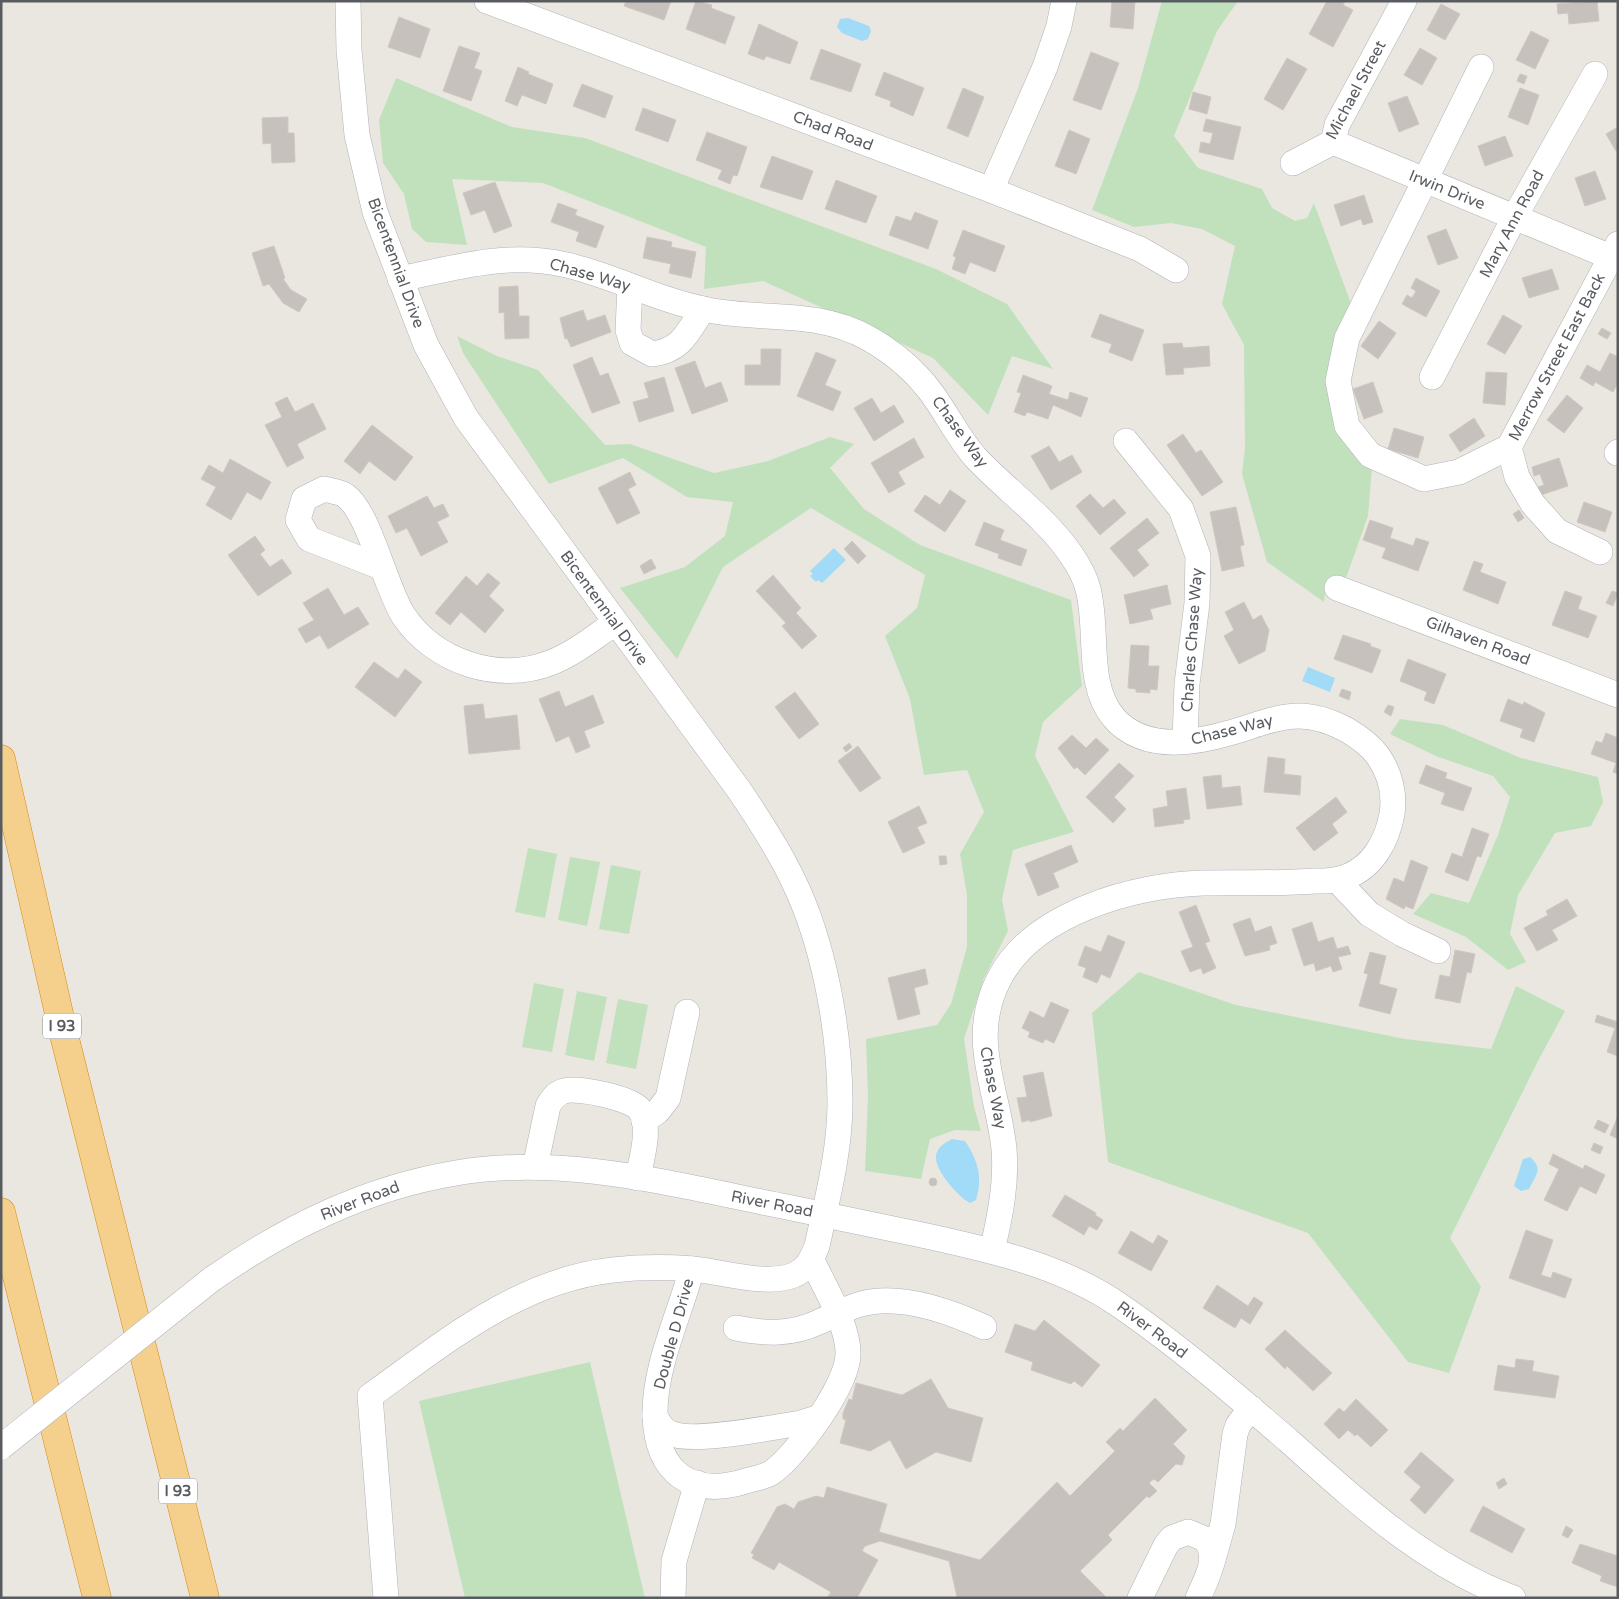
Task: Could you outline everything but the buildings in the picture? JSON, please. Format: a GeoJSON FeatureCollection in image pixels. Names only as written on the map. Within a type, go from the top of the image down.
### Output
{"type":"FeatureCollection","features":[{"type":"Feature","properties":{"kind":"highway","name":"I 93"},"geometry":{"type":"LineString","coordinates":[[1,759],[60,1021],[205,1598]]}},
{"type":"Feature","properties":{"kind":"highway"},"geometry":{"type":"LineString","coordinates":[[1,1212],[98,1598]]}},
{"type":"Feature","properties":{"kind":"street","name":"Bicentennial Drive"},"geometry":{"type":"LineString","coordinates":[[348,1],[349,50],[357,136],[375,212],[426,345],[466,418],[760,821],[793,879],[810,920],[833,1018],[840,1104],[836,1146],[824,1214]]}},
{"type":"Feature","properties":{"kind":"street","name":"Chad Road"},"geometry":{"type":"LineString","coordinates":[[487,1],[991,190],[1140,249],[1176,270]]}},
{"type":"Feature","properties":{"kind":"street"},"geometry":{"type":"LineString","coordinates":[[991,190],[1045,67],[1064,1]]}},
{"type":"Feature","properties":{"kind":"street","name":"Michael Street"},"geometry":{"type":"LineString","coordinates":[[1293,163],[1333,142],[1336,125],[1404,1]]}},
{"type":"Feature","properties":{"kind":"street"},"geometry":{"type":"LineString","coordinates":[[1481,66],[1347,338],[1338,381],[1347,426],[1370,456],[1424,479],[1459,472],[1509,447]]}},
{"type":"Feature","properties":{"kind":"street","name":"Mary Ann Road"},"geometry":{"type":"LineString","coordinates":[[1432,377],[1514,218],[1595,74]]}},
{"type":"Feature","properties":{"kind":"street","name":"Irwin Drive"},"geometry":{"type":"LineString","coordinates":[[1333,142],[1514,218],[1615,254]]}},
{"type":"Feature","properties":{"kind":"street","name":"Merrow Street East Back"},"geometry":{"type":"LineString","coordinates":[[1600,552],[1557,531],[1533,504],[1517,477],[1509,447],[1615,254]]}},
{"type":"Feature","properties":{"kind":"street","name":"Chase Way"},"geometry":{"type":"LineString","coordinates":[[400,279],[496,259],[520,259],[562,264],[703,310],[725,313],[806,317],[828,322],[867,337],[906,366],[930,391],[970,451],[1070,552],[1087,585],[1102,697],[1113,717],[1132,733],[1152,742],[1185,741],[1223,735],[1280,718],[1299,716],[1320,718],[1339,725],[1357,735],[1373,749],[1385,767],[1392,787],[1393,809],[1388,830],[1380,849],[1368,865],[1351,876],[1337,880],[1288,883],[1198,883],[1141,890],[1098,903],[1060,920],[1026,944],[1000,977],[991,997],[985,1032],[986,1060],[1004,1147],[1005,1170],[1003,1193],[992,1250]]}},
{"type":"Feature","properties":{"kind":"street"},"geometry":{"type":"LineString","coordinates":[[630,286],[628,330],[632,343],[652,354],[671,350],[681,341],[703,310]]}},
{"type":"Feature","properties":{"kind":"street","name":"Charles Chase Way"},"geometry":{"type":"LineString","coordinates":[[1126,441],[1181,509],[1198,556],[1197,603],[1187,684],[1185,741]]}},
{"type":"Feature","properties":{"kind":"street"},"geometry":{"type":"LineString","coordinates":[[381,568],[403,614],[416,631],[432,645],[450,656],[489,670],[511,671],[551,663],[586,644],[615,623]]}},
{"type":"Feature","properties":{"kind":"street","name":"Gilhaven Road"},"geometry":{"type":"LineString","coordinates":[[1337,588],[1618,695]]}},
{"type":"Feature","properties":{"kind":"street"},"geometry":{"type":"LineString","coordinates":[[1337,880],[1369,914],[1438,951]]}},
{"type":"Feature","properties":{"kind":"street"},"geometry":{"type":"LineString","coordinates":[[644,1121],[658,1112],[668,1098],[687,1012]]}},
{"type":"Feature","properties":{"kind":"street"},"geometry":{"type":"LineString","coordinates":[[535,1167],[548,1106],[553,1097],[572,1089],[622,1100],[633,1104],[641,1111],[646,1132],[638,1178]]}},
{"type":"Feature","properties":{"kind":"street","name":"River Road"},"geometry":{"type":"LineString","coordinates":[[1,1447],[212,1279],[270,1241],[322,1214],[362,1197],[417,1180],[459,1172],[503,1167],[573,1169],[638,1178],[824,1214],[992,1250],[1056,1272],[1089,1286],[1160,1335],[1251,1408],[1392,1530],[1429,1557],[1475,1582],[1514,1598]]}},
{"type":"Feature","properties":{"kind":"street"},"geometry":{"type":"LineString","coordinates":[[812,1260],[824,1214]]}},
{"type":"Feature","properties":{"kind":"street","name":"Double D Drive"},"geometry":{"type":"LineString","coordinates":[[812,1260],[848,1339],[848,1356],[837,1388],[790,1457],[769,1474],[728,1487],[706,1486],[686,1480],[669,1467],[659,1448],[655,1416],[664,1360],[692,1269],[769,1280],[796,1274],[812,1260]]}},
{"type":"Feature","properties":{"kind":"street"},"geometry":{"type":"LineString","coordinates":[[386,1598],[370,1396],[478,1320],[534,1290],[571,1277],[613,1270],[692,1269]]}},
{"type":"Feature","properties":{"kind":"street"},"geometry":{"type":"LineString","coordinates":[[736,1328],[773,1334],[787,1333],[817,1323],[836,1313],[863,1303],[897,1302],[946,1312],[984,1327]]}},
{"type":"Feature","properties":{"kind":"street"},"geometry":{"type":"LineString","coordinates":[[1198,1598],[1212,1564],[1223,1524],[1235,1434],[1238,1425],[1251,1408]]}},
{"type":"Feature","properties":{"kind":"street"},"geometry":{"type":"LineString","coordinates":[[655,1416],[661,1428],[670,1434],[697,1437],[800,1423],[817,1418]]}},
{"type":"Feature","properties":{"kind":"street"},"geometry":{"type":"LineString","coordinates":[[674,1598],[674,1561],[697,1483]]}},
{"type":"Feature","properties":{"kind":"street"},"geometry":{"type":"LineString","coordinates":[[1140,1598],[1161,1554],[1172,1538],[1212,1512],[1228,1493]]}},
{"type":"Feature","properties":{"kind":"street"},"geometry":{"type":"LineString","coordinates":[[1172,1538],[1188,1532],[1199,1535],[1208,1543],[1212,1564]]}},
{"type":"Feature","properties":{"kind":"green space"},"geometry":{"type":"Polygon","coordinates":[[[1162,1],[1238,1],[1217,31],[1174,136],[1198,168],[1262,189],[1272,208],[1295,221],[1307,218],[1314,203],[1353,309],[1332,391],[1372,467],[1368,516],[1346,578],[1332,576],[1326,585],[1324,602],[1267,562],[1242,474],[1245,448],[1244,345],[1222,304],[1235,246],[1202,229],[1171,223],[1134,227],[1092,210],[1138,88],[1162,1]]]}},
{"type":"Feature","properties":{"kind":"green space"},"geometry":{"type":"Polygon","coordinates":[[[396,78],[512,127],[585,138],[936,269],[1007,304],[1053,369],[1012,356],[988,415],[933,358],[763,281],[704,289],[706,247],[543,183],[452,179],[467,245],[426,242],[412,229],[404,194],[383,163],[379,120],[396,78]]]}},
{"type":"Feature","properties":{"kind":"green space"},"geometry":{"type":"Polygon","coordinates":[[[457,336],[497,356],[538,370],[605,445],[630,444],[714,473],[768,461],[830,437],[854,444],[830,468],[864,509],[920,545],[1071,600],[1082,686],[1043,722],[1035,756],[1074,832],[1013,850],[1002,899],[1008,931],[984,978],[964,1039],[974,1107],[981,1131],[955,1130],[930,1139],[921,1179],[865,1171],[868,1096],[866,1039],[937,1025],[951,1004],[967,947],[967,895],[960,854],[984,812],[967,770],[924,775],[910,699],[885,636],[917,608],[925,575],[811,508],[723,567],[677,659],[620,588],[685,567],[725,536],[733,502],[687,497],[623,458],[549,484],[463,353],[457,336]]]}},
{"type":"Feature","properties":{"kind":"green space"},"geometry":{"type":"Polygon","coordinates":[[[1400,719],[1443,725],[1521,758],[1598,777],[1603,802],[1591,826],[1555,833],[1518,895],[1510,934],[1526,962],[1508,970],[1466,937],[1413,914],[1431,893],[1469,903],[1498,835],[1510,797],[1493,776],[1436,756],[1390,734],[1400,719]]]}},
{"type":"Feature","properties":{"kind":"green space"},"geometry":{"type":"Polygon","coordinates":[[[528,848],[557,854],[545,918],[515,912],[528,848]]]}},
{"type":"Feature","properties":{"kind":"green space"},"geometry":{"type":"Polygon","coordinates":[[[570,857],[600,862],[587,926],[558,920],[570,857]]]}},
{"type":"Feature","properties":{"kind":"green space"},"geometry":{"type":"Polygon","coordinates":[[[611,865],[641,871],[629,934],[599,929],[611,865]]]}},
{"type":"Feature","properties":{"kind":"green space"},"geometry":{"type":"Polygon","coordinates":[[[1139,972],[1236,1005],[1405,1039],[1491,1049],[1516,986],[1565,1011],[1539,1059],[1450,1238],[1481,1287],[1449,1373],[1408,1362],[1308,1233],[1108,1162],[1092,1013],[1139,972]]]}},
{"type":"Feature","properties":{"kind":"green space"},"geometry":{"type":"Polygon","coordinates":[[[534,983],[564,989],[552,1052],[522,1047],[534,983]]]}},
{"type":"Feature","properties":{"kind":"green space"},"geometry":{"type":"Polygon","coordinates":[[[577,991],[607,997],[594,1061],[565,1055],[577,991]]]}},
{"type":"Feature","properties":{"kind":"green space"},"geometry":{"type":"Polygon","coordinates":[[[618,999],[648,1005],[636,1069],[606,1063],[618,999]]]}},
{"type":"Feature","properties":{"kind":"green space"},"geometry":{"type":"Polygon","coordinates":[[[590,1362],[645,1598],[465,1598],[419,1401],[590,1362]]]}},
{"type":"Feature","properties":{"kind":"water"},"geometry":{"type":"Polygon","coordinates":[[[848,18],[869,26],[871,31],[868,39],[862,41],[842,33],[837,27],[840,19],[848,18]]]}},
{"type":"Feature","properties":{"kind":"water"},"geometry":{"type":"Polygon","coordinates":[[[834,548],[846,560],[822,583],[818,580],[816,582],[810,576],[813,574],[810,571],[834,548]]]}},
{"type":"Feature","properties":{"kind":"water"},"geometry":{"type":"Polygon","coordinates":[[[1308,667],[1335,678],[1330,692],[1302,681],[1308,667]]]}},
{"type":"Feature","properties":{"kind":"water"},"geometry":{"type":"Polygon","coordinates":[[[952,1139],[965,1141],[978,1169],[978,1192],[976,1200],[970,1203],[952,1188],[941,1173],[936,1158],[938,1150],[952,1139]]]}},
{"type":"Feature","properties":{"kind":"water"},"geometry":{"type":"Polygon","coordinates":[[[1530,1157],[1538,1168],[1537,1172],[1529,1189],[1521,1191],[1514,1186],[1523,1159],[1530,1157]]]}}]}
